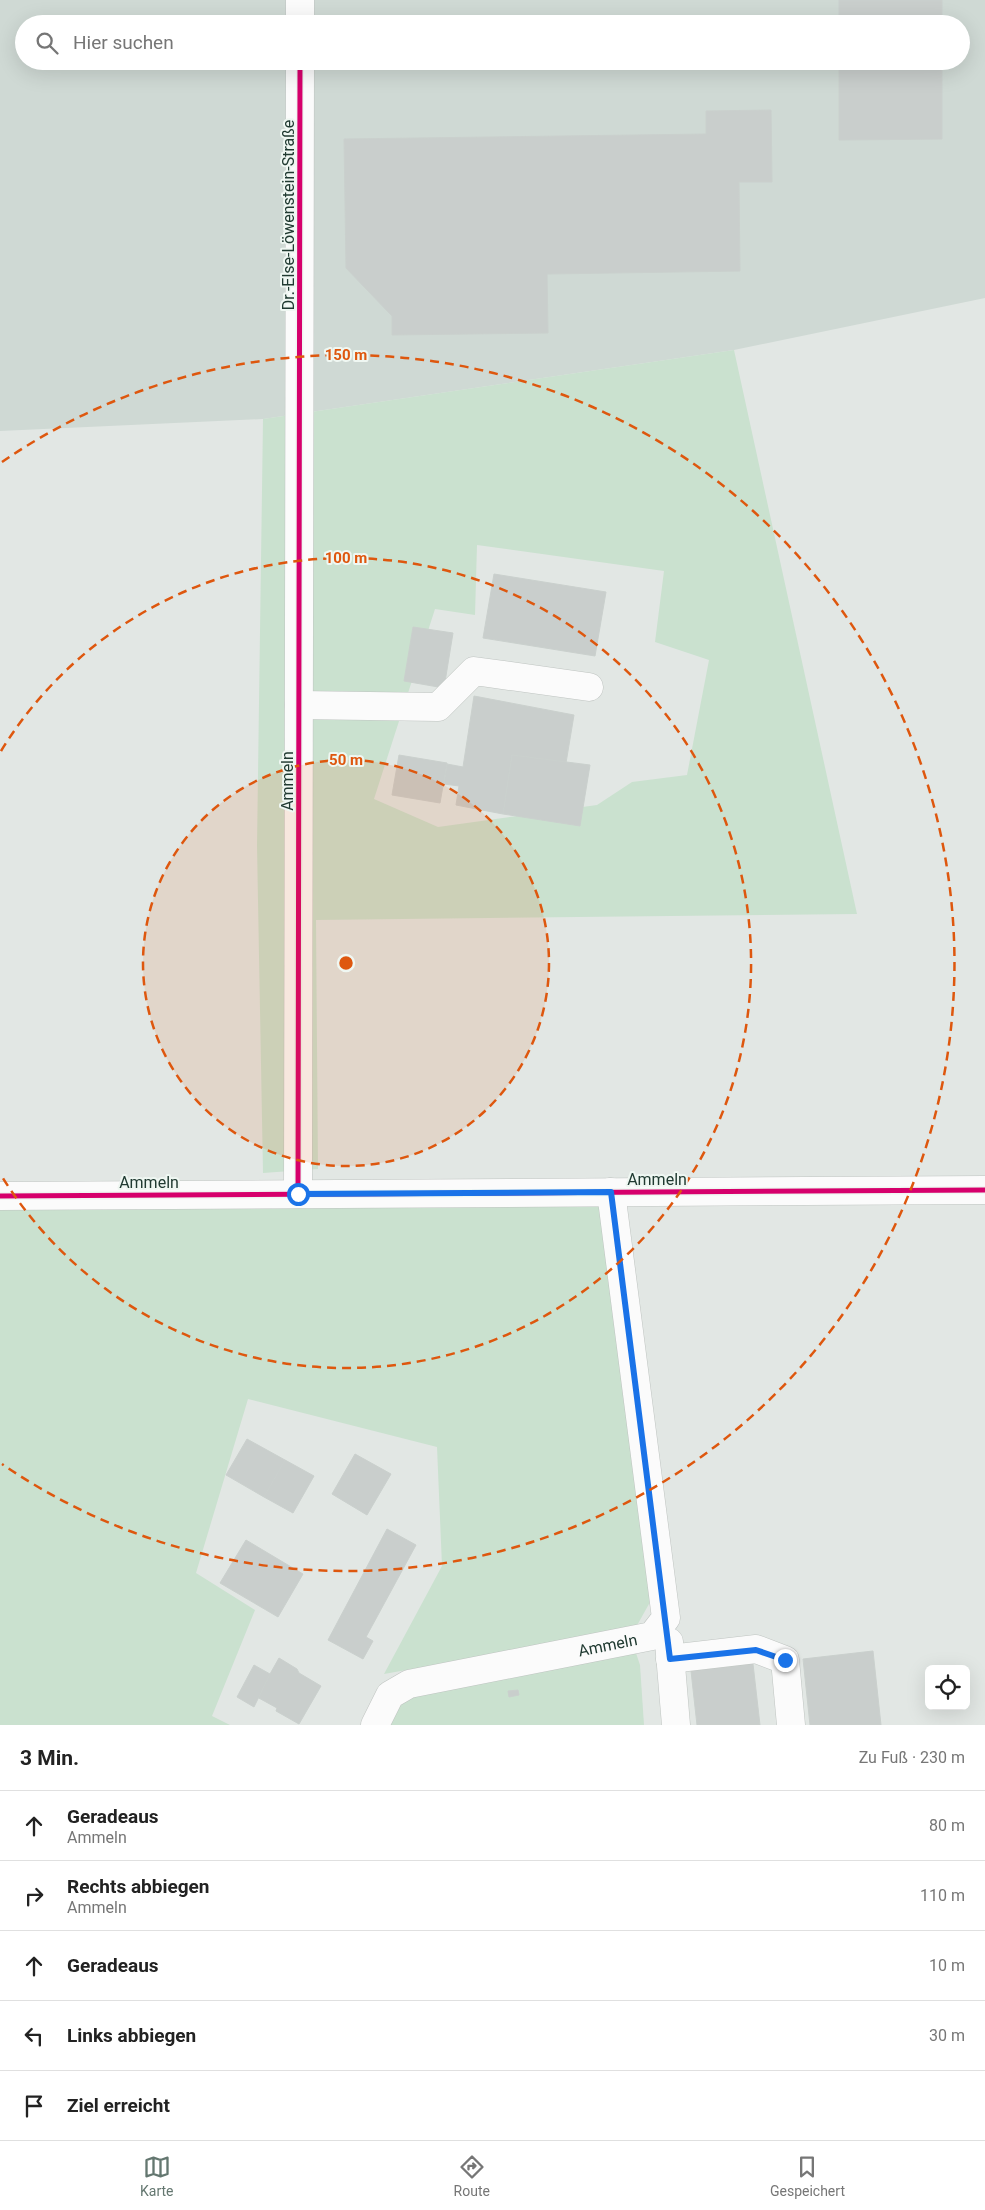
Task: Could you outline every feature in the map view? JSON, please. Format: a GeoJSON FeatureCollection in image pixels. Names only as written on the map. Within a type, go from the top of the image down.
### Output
{"type":"FeatureCollection","features":[{"type":"Feature","properties":{"kind":"street"},"geometry":{"type":"LineString","coordinates":[[300,0],[300,15]]}},
{"type":"Feature","properties":{"kind":"street","name":"Dr.-Else-Löwenstein-Straße"},"geometry":{"type":"LineString","coordinates":[[300,70],[300,368]]}},
{"type":"Feature","properties":{"kind":"street","name":"Ammeln"},"geometry":{"type":"LineString","coordinates":[[298,1194],[300,368]]}},
{"type":"Feature","properties":{"kind":"street"},"geometry":{"type":"LineString","coordinates":[[299,705],[438,707],[474,671],[589,687]]}},
{"type":"Feature","properties":{"kind":"street","name":"Ammeln"},"geometry":{"type":"LineString","coordinates":[[0,1196],[985,1190]]}},
{"type":"Feature","properties":{"kind":"street","name":"Ammeln"},"geometry":{"type":"LineString","coordinates":[[375,1725],[390,1696],[410,1684],[652,1636],[666,1618],[611,1192]]}},
{"type":"Feature","properties":{"kind":"street"},"geometry":{"type":"LineString","coordinates":[[666,1618],[676,1725]]}},
{"type":"Feature","properties":{"kind":"street"},"geometry":{"type":"LineString","coordinates":[[670,1659],[756,1650],[785,1660],[791,1725]]}},
{"type":"Feature","properties":{"kind":"shaded area"},"geometry":{"type":"Polygon","coordinates":[[[0,0],[985,0],[985,298],[734,350],[263,419],[0,431],[0,0]]]}},
{"type":"Feature","properties":{"kind":"green space"},"geometry":{"type":"Polygon","coordinates":[[[734,350],[857,914],[316,920],[318,1169],[263,1173],[257,846],[263,419],[734,350]],[[477,545],[475,615],[435,609],[374,799],[438,827],[597,805],[632,782],[687,775],[709,660],[655,642],[664,571],[477,545]]]}},
{"type":"Feature","properties":{"kind":"green space"},"geometry":{"type":"Polygon","coordinates":[[[0,1196],[602,1201],[654,1595],[635,1629],[384,1674],[442,1566],[437,1447],[248,1399],[196,1573],[255,1610],[212,1716],[230,1725],[0,1725],[0,1196]]]}},
{"type":"Feature","properties":{"kind":"green space"},"geometry":{"type":"Polygon","coordinates":[[[634,1647],[640,1665],[644,1725],[363,1725],[376,1693],[634,1647]]]}},
{"type":"Feature","properties":{"kind":"building"},"geometry":{"type":"Polygon","coordinates":[[[839,0],[942,0],[942,15],[839,15],[839,0]]]}},
{"type":"Feature","properties":{"kind":"building"},"geometry":{"type":"Polygon","coordinates":[[[839,70],[942,70],[942,139],[839,140],[839,70]]]}},
{"type":"Feature","properties":{"kind":"building"},"geometry":{"type":"Polygon","coordinates":[[[771,110],[772,182],[739,182],[740,271],[547,274],[548,333],[392,335],[392,316],[346,268],[344,139],[706,134],[706,111],[771,110]]]}},
{"type":"Feature","properties":{"kind":"building"},"geometry":{"type":"Polygon","coordinates":[[[494,574],[606,592],[595,656],[483,638],[494,574]]]}},
{"type":"Feature","properties":{"kind":"building"},"geometry":{"type":"Polygon","coordinates":[[[413,627],[453,633],[444,688],[404,681],[413,627]]]}},
{"type":"Feature","properties":{"kind":"building"},"geometry":{"type":"Polygon","coordinates":[[[474,696],[574,715],[566,763],[512,755],[503,814],[456,805],[459,786],[444,784],[447,764],[463,767],[474,696]]]}},
{"type":"Feature","properties":{"kind":"building"},"geometry":{"type":"Polygon","coordinates":[[[399,755],[447,763],[440,803],[392,795],[399,755]]]}},
{"type":"Feature","properties":{"kind":"building"},"geometry":{"type":"Polygon","coordinates":[[[512,755],[590,765],[580,826],[503,814],[512,755]]]}},
{"type":"Feature","properties":{"kind":"building"},"geometry":{"type":"Polygon","coordinates":[[[247,1439],[285,1460],[264,1497],[226,1475],[247,1439]]]}},
{"type":"Feature","properties":{"kind":"building"},"geometry":{"type":"Polygon","coordinates":[[[355,1454],[391,1474],[367,1515],[332,1494],[355,1454]]]}},
{"type":"Feature","properties":{"kind":"building"},"geometry":{"type":"Polygon","coordinates":[[[285,1460],[314,1476],[293,1513],[264,1497],[285,1460]]]}},
{"type":"Feature","properties":{"kind":"building"},"geometry":{"type":"Polygon","coordinates":[[[387,1529],[416,1545],[366,1637],[373,1641],[363,1659],[328,1640],[387,1529]]]}},
{"type":"Feature","properties":{"kind":"building"},"geometry":{"type":"Polygon","coordinates":[[[246,1540],[303,1574],[278,1617],[220,1583],[246,1540]]]}},
{"type":"Feature","properties":{"kind":"building"},"geometry":{"type":"Polygon","coordinates":[[[873,1651],[881,1725],[810,1725],[803,1659],[873,1651]]]}},
{"type":"Feature","properties":{"kind":"building"},"geometry":{"type":"Polygon","coordinates":[[[279,1658],[321,1686],[299,1724],[276,1711],[277,1708],[257,1697],[279,1658]]]}},
{"type":"Feature","properties":{"kind":"building"},"geometry":{"type":"Polygon","coordinates":[[[753,1664],[760,1725],[697,1725],[691,1671],[753,1664]]]}},
{"type":"Feature","properties":{"kind":"building"},"geometry":{"type":"Polygon","coordinates":[[[254,1665],[270,1674],[254,1707],[237,1697],[254,1665]]]}},
{"type":"Feature","properties":{"kind":"building"},"geometry":{"type":"Polygon","coordinates":[[[518,1690],[519,1695],[509,1697],[508,1691],[518,1690]]]}},
{"type":"Feature","properties":{"kind":"cycle path"},"geometry":{"type":"LineString","coordinates":[[298,1194],[300,70]]}},
{"type":"Feature","properties":{"kind":"cycle path"},"geometry":{"type":"LineString","coordinates":[[0,1196],[985,1190]]}},
{"type":"Feature","properties":{"kind":"route"},"geometry":{"type":"LineString","coordinates":[[298,1194],[611,1192],[670,1659],[756,1650],[785,1660]]}}]}
